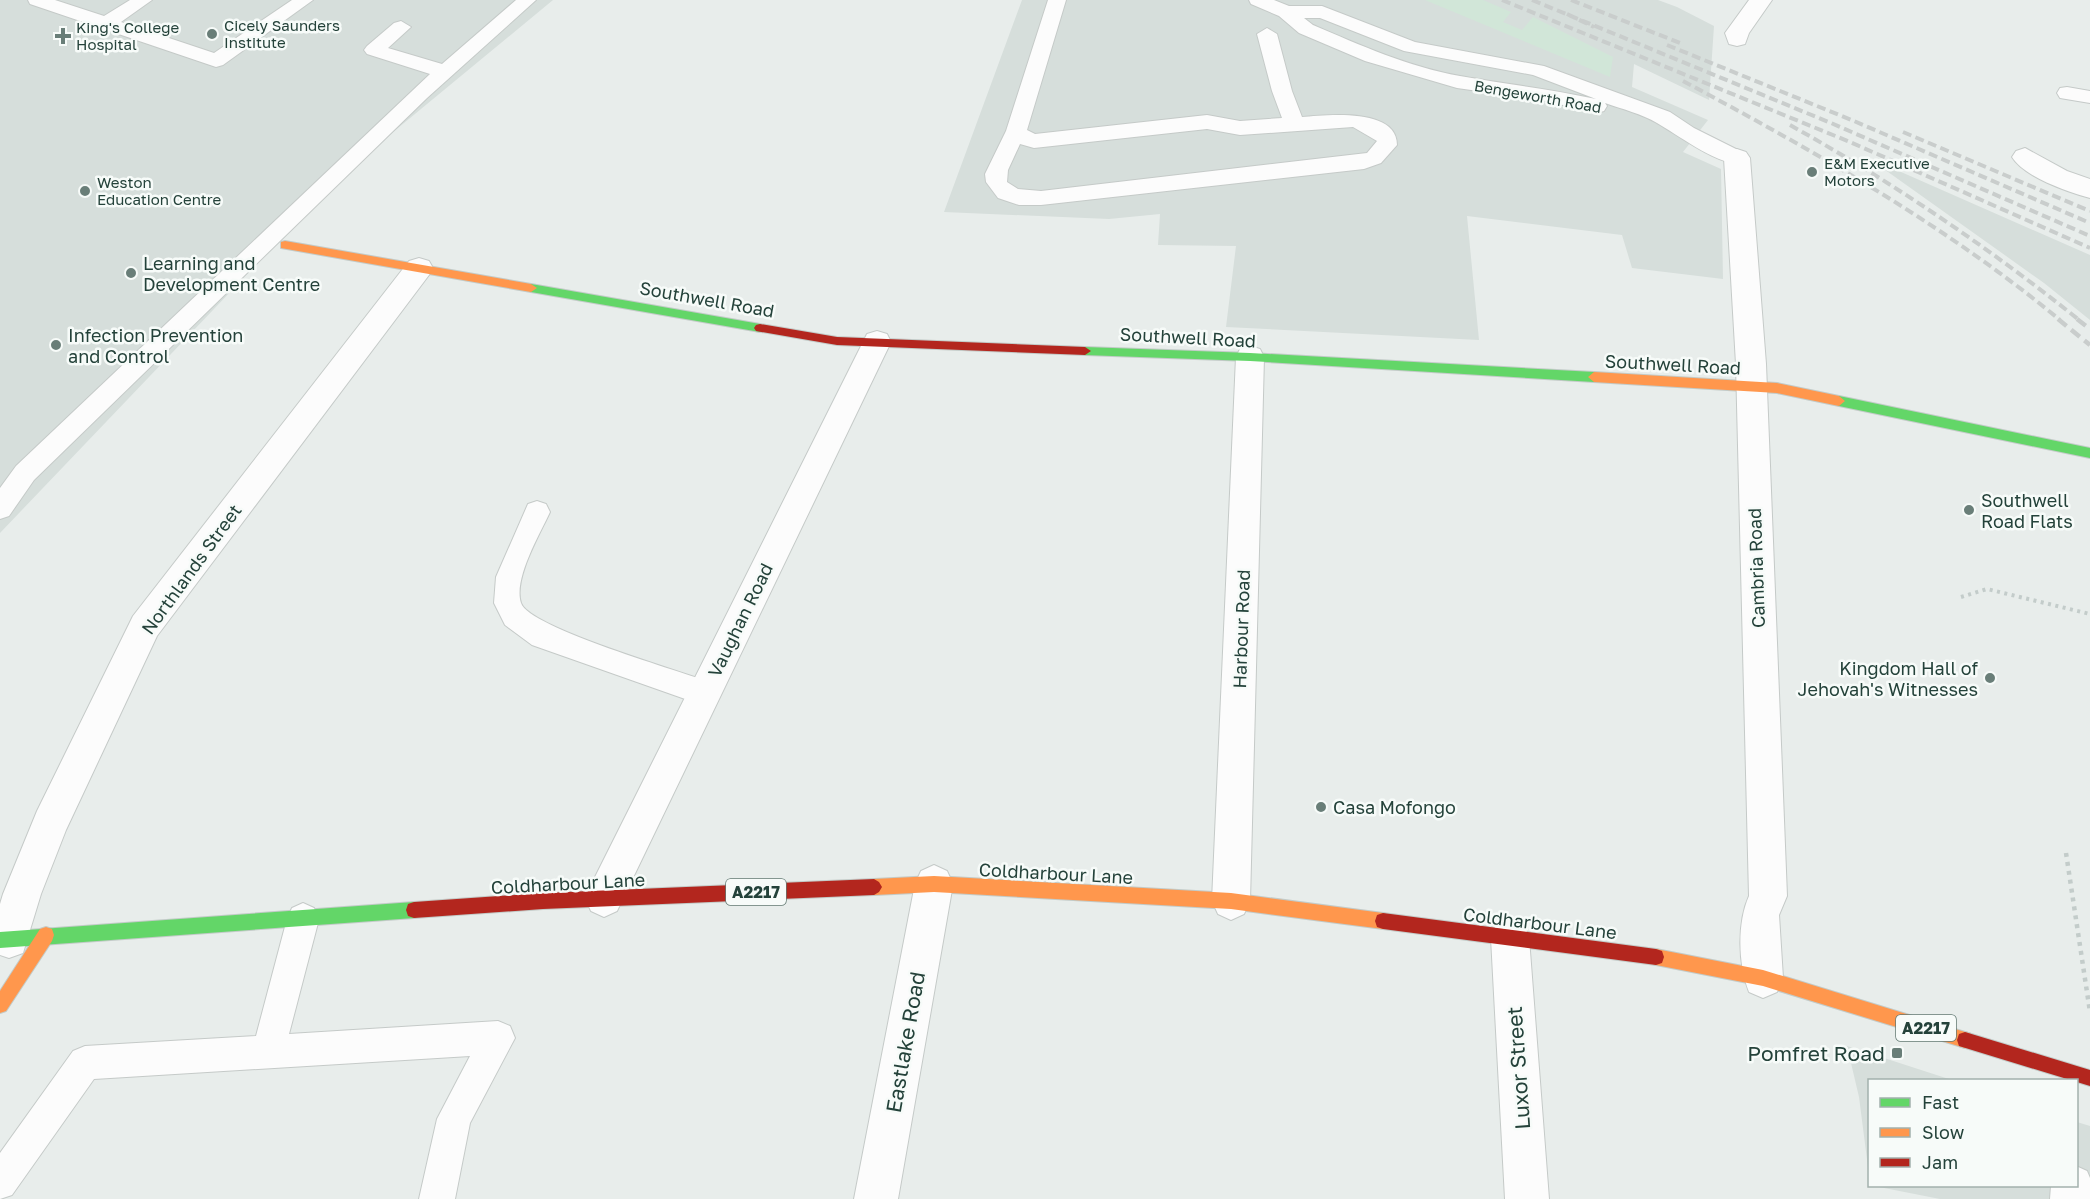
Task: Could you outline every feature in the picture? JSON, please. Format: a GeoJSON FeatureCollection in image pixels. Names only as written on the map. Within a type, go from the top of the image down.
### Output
{"type":"FeatureCollection","features":[{"type":"Feature","properties":{"kind":"street"},"geometry":{"type":"LineString","coordinates":[[1737,39],[1737,33],[1761,0]]}},
{"type":"Feature","properties":{"kind":"street"},"geometry":{"type":"LineString","coordinates":[[2025,157],[2058,177],[2090,189]]}},
{"type":"Feature","properties":{"kind":"street","name":"Cambria Road"},"geometry":{"type":"LineString","coordinates":[[1737,158],[1751,386],[1768,896],[1760,915],[1763,978]]}},
{"type":"Feature","properties":{"kind":"street","name":"Southwell Road"},"geometry":{"type":"LineString","coordinates":[[285,245],[837,341],[1250,357],[1778,388],[2090,453]]}},
{"type":"Feature","properties":{"kind":"street","name":"Northlands Street"},"geometry":{"type":"LineString","coordinates":[[5,940],[50,824],[145,626],[419,268]]}},
{"type":"Feature","properties":{"kind":"street","name":"Vaughan Road"},"geometry":{"type":"LineString","coordinates":[[604,898],[877,342]]}},
{"type":"Feature","properties":{"kind":"street","name":"Harbour Road"},"geometry":{"type":"LineString","coordinates":[[1231,901],[1250,357]]}},
{"type":"Feature","properties":{"kind":"street","name":"Coldharbour Lane"},"geometry":{"type":"LineString","coordinates":[[5,940],[46,934],[604,898],[934,884],[1231,901],[1650,956],[1763,978],[2079,1077]]}},
{"type":"Feature","properties":{"kind":"street","name":"Eastlake Road"},"geometry":{"type":"LineString","coordinates":[[876,1199],[934,884]]}},
{"type":"Feature","properties":{"kind":"street"},"geometry":{"type":"LineString","coordinates":[[0,1005],[46,934]]}},
{"type":"Feature","properties":{"kind":"street","name":"Luxor Street"},"geometry":{"type":"LineString","coordinates":[[1510,938],[1527,1199]]}},
{"type":"Feature","properties":{"kind":"lane"},"geometry":{"type":"LineString","coordinates":[[37,0],[216,60],[304,0]]}},
{"type":"Feature","properties":{"kind":"lane"},"geometry":{"type":"LineString","coordinates":[[108,22],[143,0]]}},
{"type":"Feature","properties":{"kind":"lane"},"geometry":{"type":"LineString","coordinates":[[0,508],[25,473],[446,71],[527,0]]}},
{"type":"Feature","properties":{"kind":"lane"},"geometry":{"type":"LineString","coordinates":[[1025,136],[1207,122],[1240,128],[1359,121],[1379,131],[1387,139],[1387,145],[1374,158],[1353,164],[1019,199],[1004,191],[996,174],[1025,136],[1057,0]]}},
{"type":"Feature","properties":{"kind":"lane"},"geometry":{"type":"LineString","coordinates":[[1258,0],[1286,12]]}},
{"type":"Feature","properties":{"kind":"lane","name":"Bengeworth Road"},"geometry":{"type":"LineString","coordinates":[[1286,12],[1322,12],[1402,45],[1537,70],[1663,117],[1687,133],[1737,158]]}},
{"type":"Feature","properties":{"kind":"lane","name":"Bengeworth Road"},"geometry":{"type":"LineString","coordinates":[[1286,12],[1306,29],[1372,57],[1456,82],[1587,104],[1614,111],[1654,127],[1687,133]]}},
{"type":"Feature","properties":{"kind":"lane"},"geometry":{"type":"LineString","coordinates":[[401,27],[374,50],[414,64],[446,71]]}},
{"type":"Feature","properties":{"kind":"lane"},"geometry":{"type":"LineString","coordinates":[[1268,34],[1282,91],[1295,124]]}},
{"type":"Feature","properties":{"kind":"lane"},"geometry":{"type":"LineString","coordinates":[[1456,82],[1471,58]]}},
{"type":"Feature","properties":{"kind":"lane"},"geometry":{"type":"LineString","coordinates":[[2067,93],[2090,97]]}},
{"type":"Feature","properties":{"kind":"lane"},"geometry":{"type":"LineString","coordinates":[[537,512],[507,586],[505,595],[511,612],[525,626],[542,636],[705,693]]}},
{"type":"Feature","properties":{"kind":"lane"},"geometry":{"type":"LineString","coordinates":[[268,1052],[303,919]]}},
{"type":"Feature","properties":{"kind":"lane"},"geometry":{"type":"LineString","coordinates":[[0,1183],[85,1063],[498,1038],[454,1119],[437,1199]]}},
{"type":"Feature","properties":{"kind":"path"},"geometry":{"type":"LineString","coordinates":[[1961,597],[1987,589],[2090,614]]}},
{"type":"Feature","properties":{"kind":"path"},"geometry":{"type":"LineString","coordinates":[[2066,853],[2090,1012]]}},
{"type":"Feature","properties":{"kind":"shaded area"},"geometry":{"type":"Polygon","coordinates":[[[0,0],[553,0],[381,142],[298,221],[0,533],[0,0]]]}},
{"type":"Feature","properties":{"kind":"shaded area"},"geometry":{"type":"Polygon","coordinates":[[[1022,0],[1658,0],[1677,7],[1714,26],[1709,100],[1634,64],[1632,87],[1708,120],[1683,152],[1721,169],[1723,279],[1632,268],[1622,235],[1467,216],[1479,340],[1226,327],[1236,246],[1158,245],[1160,214],[1109,219],[944,212],[1022,0]]]}},
{"type":"Feature","properties":{"kind":"shaded area"},"geometry":{"type":"Polygon","coordinates":[[[1867,157],[2090,255],[2090,320],[2044,283],[1867,157]]]}},
{"type":"Feature","properties":{"kind":"shaded area"},"geometry":{"type":"Polygon","coordinates":[[[1847,1046],[1949,1079],[1868,1079],[1868,1167],[1859,1097],[1847,1046]]]}},
{"type":"Feature","properties":{"kind":"shaded area"},"geometry":{"type":"Polygon","coordinates":[[[2078,1122],[2090,1126],[2090,1199],[1940,1199],[1879,1187],[2078,1187],[2078,1122]]]}},
{"type":"Feature","properties":{"kind":"green space"},"geometry":{"type":"Polygon","coordinates":[[[1425,0],[1483,0],[1511,12],[1503,22],[1522,30],[1533,17],[1613,57],[1610,77],[1425,0]]]}},
{"type":"Feature","properties":{"kind":"railway"},"geometry":{"type":"LineString","coordinates":[[1502,0],[1850,142],[2090,248]]}},
{"type":"Feature","properties":{"kind":"railway"},"geometry":{"type":"LineString","coordinates":[[1532,0],[1573,17]]}},
{"type":"Feature","properties":{"kind":"railway"},"geometry":{"type":"LineString","coordinates":[[1571,0],[1680,43]]}},
{"type":"Feature","properties":{"kind":"railway"},"geometry":{"type":"LineString","coordinates":[[1567,14],[1573,17]]}},
{"type":"Feature","properties":{"kind":"railway"},"geometry":{"type":"LineString","coordinates":[[1573,17],[1831,123],[2090,236]]}},
{"type":"Feature","properties":{"kind":"railway"},"geometry":{"type":"LineString","coordinates":[[1573,17],[1594,27]]}},
{"type":"Feature","properties":{"kind":"railway"},"geometry":{"type":"LineString","coordinates":[[1667,45],[1854,121],[2090,223]]}},
{"type":"Feature","properties":{"kind":"railway"},"geometry":{"type":"LineString","coordinates":[[1683,81],[1878,191],[1971,252],[2060,320]]}},
{"type":"Feature","properties":{"kind":"railway"},"geometry":{"type":"LineString","coordinates":[[1790,125],[1939,216],[2079,320]]}},
{"type":"Feature","properties":{"kind":"railway"},"geometry":{"type":"LineString","coordinates":[[1903,132],[2090,211]]}},
{"type":"Feature","properties":{"kind":"railway"},"geometry":{"type":"LineString","coordinates":[[2058,319],[2090,345]]}},
{"type":"Feature","properties":{"kind":"railway"},"geometry":{"type":"LineString","coordinates":[[2077,319],[2090,329]]}},
{"type":"Feature","properties":{"kind":"traffic: fast"},"geometry":{"type":"LineString","coordinates":[[531,288],[760,328]]}},
{"type":"Feature","properties":{"kind":"traffic: fast"},"geometry":{"type":"LineString","coordinates":[[1085,351],[1250,357],[1594,377]]}},
{"type":"Feature","properties":{"kind":"traffic: fast"},"geometry":{"type":"LineString","coordinates":[[1839,401],[2090,453]]}},
{"type":"Feature","properties":{"kind":"traffic: fast"},"geometry":{"type":"LineString","coordinates":[[0,940],[414,910]]}},
{"type":"Feature","properties":{"kind":"traffic: slow"},"geometry":{"type":"LineString","coordinates":[[285,245],[531,288]]}},
{"type":"Feature","properties":{"kind":"traffic: slow"},"geometry":{"type":"LineString","coordinates":[[1594,377],[1777,388],[1839,401]]}},
{"type":"Feature","properties":{"kind":"traffic: slow"},"geometry":{"type":"LineString","coordinates":[[874,887],[934,884],[1231,901],[1383,921]]}},
{"type":"Feature","properties":{"kind":"traffic: slow"},"geometry":{"type":"LineString","coordinates":[[0,1005],[46,935]]}},
{"type":"Feature","properties":{"kind":"traffic: slow"},"geometry":{"type":"LineString","coordinates":[[1656,957],[1763,978],[1965,1040]]}},
{"type":"Feature","properties":{"kind":"traffic: jam"},"geometry":{"type":"LineString","coordinates":[[760,328],[837,341],[1085,351]]}},
{"type":"Feature","properties":{"kind":"traffic: jam"},"geometry":{"type":"LineString","coordinates":[[414,910],[543,901],[874,887]]}},
{"type":"Feature","properties":{"kind":"traffic: jam"},"geometry":{"type":"LineString","coordinates":[[1383,921],[1656,957]]}},
{"type":"Feature","properties":{"kind":"traffic: jam"},"geometry":{"type":"LineString","coordinates":[[1965,1040],[2090,1078]]}},
{"type":"Feature","properties":{"kind":"place","name":"Cicely Saunders Institute"},"geometry":{"type":"Point","coordinates":[212,34]}},
{"type":"Feature","properties":{"kind":"place","name":"King's College Hospital"},"geometry":{"type":"Point","coordinates":[63,36]}},
{"type":"Feature","properties":{"kind":"place","name":"E&M Executive Motors"},"geometry":{"type":"Point","coordinates":[1812,172]}},
{"type":"Feature","properties":{"kind":"place","name":"Weston Education Centre"},"geometry":{"type":"Point","coordinates":[85,191]}},
{"type":"Feature","properties":{"kind":"place","name":"Learning and Development Centre"},"geometry":{"type":"Point","coordinates":[131,273]}},
{"type":"Feature","properties":{"kind":"place","name":"Infection Prevention and Control"},"geometry":{"type":"Point","coordinates":[56,345]}},
{"type":"Feature","properties":{"kind":"place","name":"Southwell Road Flats"},"geometry":{"type":"Point","coordinates":[1969,510]}},
{"type":"Feature","properties":{"kind":"place","name":"Kingdom Hall of Jehovah's Witnesses"},"geometry":{"type":"Point","coordinates":[1990,678]}},
{"type":"Feature","properties":{"kind":"place","name":"Casa Mofongo"},"geometry":{"type":"Point","coordinates":[1321,807]}},
{"type":"Feature","properties":{"kind":"place","name":"Pomfret Road"},"geometry":{"type":"Point","coordinates":[1897,1053]}}]}
